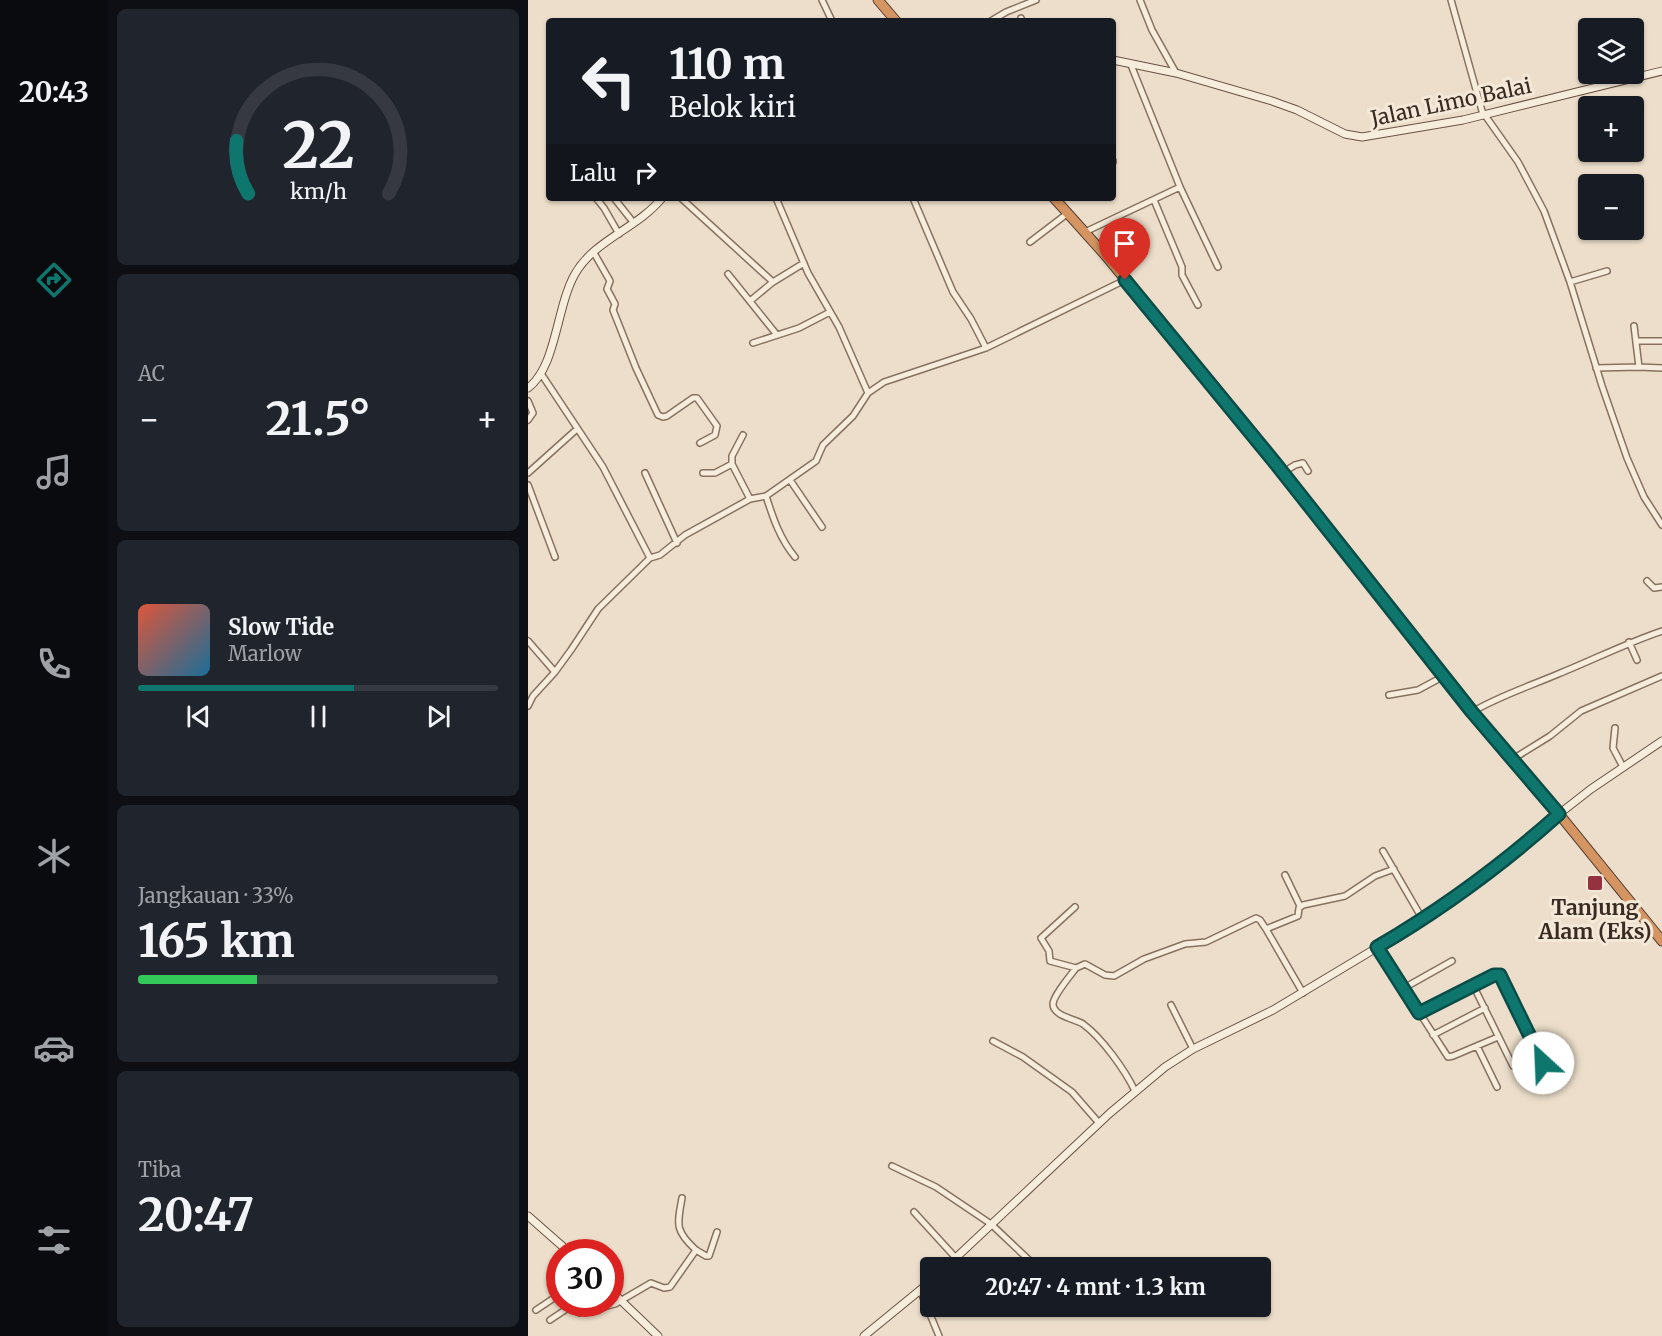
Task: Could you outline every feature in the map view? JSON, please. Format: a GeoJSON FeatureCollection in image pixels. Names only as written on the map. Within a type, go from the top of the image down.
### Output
{"type":"FeatureCollection","features":[{"type":"Feature","properties":{"kind":"highway"},"geometry":{"type":"LineString","coordinates":[[878,0],[893,18]]}},
{"type":"Feature","properties":{"kind":"highway"},"geometry":{"type":"LineString","coordinates":[[1059,201],[1282,473],[1472,712],[1559,814],[1662,941]]}},
{"type":"Feature","properties":{"kind":"street"},"geometry":{"type":"LineString","coordinates":[[822,0],[831,18]]}},
{"type":"Feature","properties":{"kind":"street"},"geometry":{"type":"LineString","coordinates":[[996,18],[1036,0]]}},
{"type":"Feature","properties":{"kind":"street"},"geometry":{"type":"LineString","coordinates":[[1140,0],[1152,30],[1176,73]]}},
{"type":"Feature","properties":{"kind":"street"},"geometry":{"type":"LineString","coordinates":[[1451,0],[1484,115],[1518,162],[1545,211],[1570,282],[1596,369],[1638,484],[1662,525]]}},
{"type":"Feature","properties":{"kind":"street","name":"Jalan Limo Balai"},"geometry":{"type":"LineString","coordinates":[[1116,61],[1176,73],[1285,105],[1337,131],[1353,136],[1371,137],[1484,115],[1662,71]]}},
{"type":"Feature","properties":{"kind":"street"},"geometry":{"type":"LineString","coordinates":[[1131,65],[1180,187],[1218,267]]}},
{"type":"Feature","properties":{"kind":"street"},"geometry":{"type":"LineString","coordinates":[[1085,232],[1180,187]]}},
{"type":"Feature","properties":{"kind":"street"},"geometry":{"type":"LineString","coordinates":[[1154,200],[1182,267],[1182,275],[1198,305]]}},
{"type":"Feature","properties":{"kind":"street"},"geometry":{"type":"LineString","coordinates":[[598,201],[619,234]]}},
{"type":"Feature","properties":{"kind":"street"},"geometry":{"type":"LineString","coordinates":[[616,201],[633,222]]}},
{"type":"Feature","properties":{"kind":"street"},"geometry":{"type":"LineString","coordinates":[[529,383],[542,375],[562,305],[571,281],[582,264],[658,201]]}},
{"type":"Feature","properties":{"kind":"street"},"geometry":{"type":"LineString","coordinates":[[684,201],[773,282]]}},
{"type":"Feature","properties":{"kind":"street"},"geometry":{"type":"LineString","coordinates":[[777,201],[804,263],[868,393]]}},
{"type":"Feature","properties":{"kind":"street"},"geometry":{"type":"LineString","coordinates":[[914,201],[953,292],[971,319],[986,348]]}},
{"type":"Feature","properties":{"kind":"street"},"geometry":{"type":"LineString","coordinates":[[1030,242],[1068,213]]}},
{"type":"Feature","properties":{"kind":"street"},"geometry":{"type":"LineString","coordinates":[[594,253],[610,281],[608,289],[615,304],[613,310],[658,415],[667,416],[697,398],[717,426],[715,435],[700,443]]}},
{"type":"Feature","properties":{"kind":"street"},"geometry":{"type":"LineString","coordinates":[[750,301],[773,282],[804,263]]}},
{"type":"Feature","properties":{"kind":"street"},"geometry":{"type":"LineString","coordinates":[[1570,282],[1607,271]]}},
{"type":"Feature","properties":{"kind":"street"},"geometry":{"type":"LineString","coordinates":[[728,273],[777,335]]}},
{"type":"Feature","properties":{"kind":"street"},"geometry":{"type":"LineString","coordinates":[[528,706],[533,696],[555,672],[598,609],[650,558],[660,555],[678,543],[685,535],[750,499],[766,496],[816,461],[823,446],[853,416],[868,393],[884,382],[986,348],[1125,280]]}},
{"type":"Feature","properties":{"kind":"street"},"geometry":{"type":"LineString","coordinates":[[753,343],[799,328],[830,312]]}},
{"type":"Feature","properties":{"kind":"street"},"geometry":{"type":"LineString","coordinates":[[1634,326],[1639,367]]}},
{"type":"Feature","properties":{"kind":"street"},"geometry":{"type":"LineString","coordinates":[[1636,341],[1662,341]]}},
{"type":"Feature","properties":{"kind":"street"},"geometry":{"type":"LineString","coordinates":[[1596,369],[1662,368]]}},
{"type":"Feature","properties":{"kind":"street"},"geometry":{"type":"LineString","coordinates":[[542,375],[603,467],[650,558]]}},
{"type":"Feature","properties":{"kind":"street"},"geometry":{"type":"LineString","coordinates":[[528,402],[533,413],[528,420]]}},
{"type":"Feature","properties":{"kind":"street"},"geometry":{"type":"LineString","coordinates":[[528,473],[577,429]]}},
{"type":"Feature","properties":{"kind":"street"},"geometry":{"type":"LineString","coordinates":[[743,435],[732,456],[732,464],[750,499]]}},
{"type":"Feature","properties":{"kind":"street"},"geometry":{"type":"LineString","coordinates":[[1282,473],[1299,463],[1303,463],[1308,471]]}},
{"type":"Feature","properties":{"kind":"street"},"geometry":{"type":"LineString","coordinates":[[703,473],[715,472],[732,464]]}},
{"type":"Feature","properties":{"kind":"street"},"geometry":{"type":"LineString","coordinates":[[645,473],[678,543]]}},
{"type":"Feature","properties":{"kind":"street"},"geometry":{"type":"LineString","coordinates":[[790,480],[822,527]]}},
{"type":"Feature","properties":{"kind":"street"},"geometry":{"type":"LineString","coordinates":[[528,485],[555,557]]}},
{"type":"Feature","properties":{"kind":"street"},"geometry":{"type":"LineString","coordinates":[[766,496],[777,529],[787,548],[795,557]]}},
{"type":"Feature","properties":{"kind":"street"},"geometry":{"type":"LineString","coordinates":[[1647,581],[1654,588],[1662,587]]}},
{"type":"Feature","properties":{"kind":"street"},"geometry":{"type":"LineString","coordinates":[[1472,712],[1488,702],[1562,673],[1629,642],[1662,631]]}},
{"type":"Feature","properties":{"kind":"street"},"geometry":{"type":"LineString","coordinates":[[528,641],[555,672]]}},
{"type":"Feature","properties":{"kind":"street"},"geometry":{"type":"LineString","coordinates":[[1629,642],[1637,660]]}},
{"type":"Feature","properties":{"kind":"street"},"geometry":{"type":"LineString","coordinates":[[1389,695],[1418,690],[1444,676]]}},
{"type":"Feature","properties":{"kind":"street"},"geometry":{"type":"LineString","coordinates":[[1512,760],[1550,736],[1581,711],[1662,676]]}},
{"type":"Feature","properties":{"kind":"street"},"geometry":{"type":"LineString","coordinates":[[1615,728],[1613,748],[1623,767]]}},
{"type":"Feature","properties":{"kind":"street"},"geometry":{"type":"LineString","coordinates":[[914,1212],[955,1257],[1099,1123],[1165,1067],[1193,1049],[1303,993],[1423,920],[1518,850],[1559,814],[1662,741]]}},
{"type":"Feature","properties":{"kind":"street"},"geometry":{"type":"LineString","coordinates":[[1383,851],[1423,920]]}},
{"type":"Feature","properties":{"kind":"street"},"geometry":{"type":"LineString","coordinates":[[1300,906],[1344,896],[1375,876],[1394,869]]}},
{"type":"Feature","properties":{"kind":"street"},"geometry":{"type":"LineString","coordinates":[[1266,929],[1296,917],[1300,906],[1285,874]]}},
{"type":"Feature","properties":{"kind":"street"},"geometry":{"type":"LineString","coordinates":[[1075,907],[1041,938],[1049,951],[1050,961],[1076,969]]}},
{"type":"Feature","properties":{"kind":"street"},"geometry":{"type":"LineString","coordinates":[[1135,1091],[1124,1069],[1096,1038],[1083,1025],[1056,1012],[1053,1007],[1055,999],[1076,969],[1085,964],[1105,975],[1114,976],[1143,959],[1185,944],[1206,942],[1251,919],[1260,920],[1303,993]]}},
{"type":"Feature","properties":{"kind":"street"},"geometry":{"type":"LineString","coordinates":[[1377,947],[1448,1057],[1498,1037]]}},
{"type":"Feature","properties":{"kind":"street"},"geometry":{"type":"LineString","coordinates":[[1404,988],[1452,961]]}},
{"type":"Feature","properties":{"kind":"street"},"geometry":{"type":"LineString","coordinates":[[1419,1013],[1497,974],[1502,978],[1543,1063]]}},
{"type":"Feature","properties":{"kind":"street"},"geometry":{"type":"LineString","coordinates":[[1473,985],[1513,1066]]}},
{"type":"Feature","properties":{"kind":"street"},"geometry":{"type":"LineString","coordinates":[[1171,1005],[1193,1049]]}},
{"type":"Feature","properties":{"kind":"street"},"geometry":{"type":"LineString","coordinates":[[1433,1035],[1485,1008]]}},
{"type":"Feature","properties":{"kind":"street"},"geometry":{"type":"LineString","coordinates":[[993,1041],[1023,1057],[1072,1092],[1099,1123]]}},
{"type":"Feature","properties":{"kind":"street"},"geometry":{"type":"LineString","coordinates":[[1477,1046],[1497,1087]]}},
{"type":"Feature","properties":{"kind":"street"},"geometry":{"type":"LineString","coordinates":[[892,1166],[936,1187],[991,1224],[1026,1257]]}},
{"type":"Feature","properties":{"kind":"street"},"geometry":{"type":"LineString","coordinates":[[682,1198],[678,1228],[681,1235],[696,1250],[709,1256],[717,1232]]}},
{"type":"Feature","properties":{"kind":"street"},"geometry":{"type":"LineString","coordinates":[[528,1216],[554,1239]]}},
{"type":"Feature","properties":{"kind":"street"},"geometry":{"type":"LineString","coordinates":[[624,1300],[651,1283],[664,1288],[670,1287],[696,1250]]}},
{"type":"Feature","properties":{"kind":"street"},"geometry":{"type":"LineString","coordinates":[[864,1336],[920,1290]]}},
{"type":"Feature","properties":{"kind":"street"},"geometry":{"type":"LineString","coordinates":[[624,1302],[658,1336]]}},
{"type":"Feature","properties":{"kind":"street"},"geometry":{"type":"LineString","coordinates":[[536,1310],[546,1303]]}},
{"type":"Feature","properties":{"kind":"street"},"geometry":{"type":"LineString","coordinates":[[550,1320],[554,1317]]}},
{"type":"Feature","properties":{"kind":"street"},"geometry":{"type":"LineString","coordinates":[[931,1317],[939,1336]]}},
{"type":"Feature","properties":{"kind":"place","name":"Tanjung Alam (Eks)"},"geometry":{"type":"Point","coordinates":[1595,883]}},
{"type":"Feature","properties":{"kind":"route"},"geometry":{"type":"LineString","coordinates":[[1125,280],[1276,464],[1472,712],[1559,814],[1518,850],[1463,891],[1423,920],[1377,947],[1419,1013],[1494,975],[1500,975],[1543,1063]]}}]}
